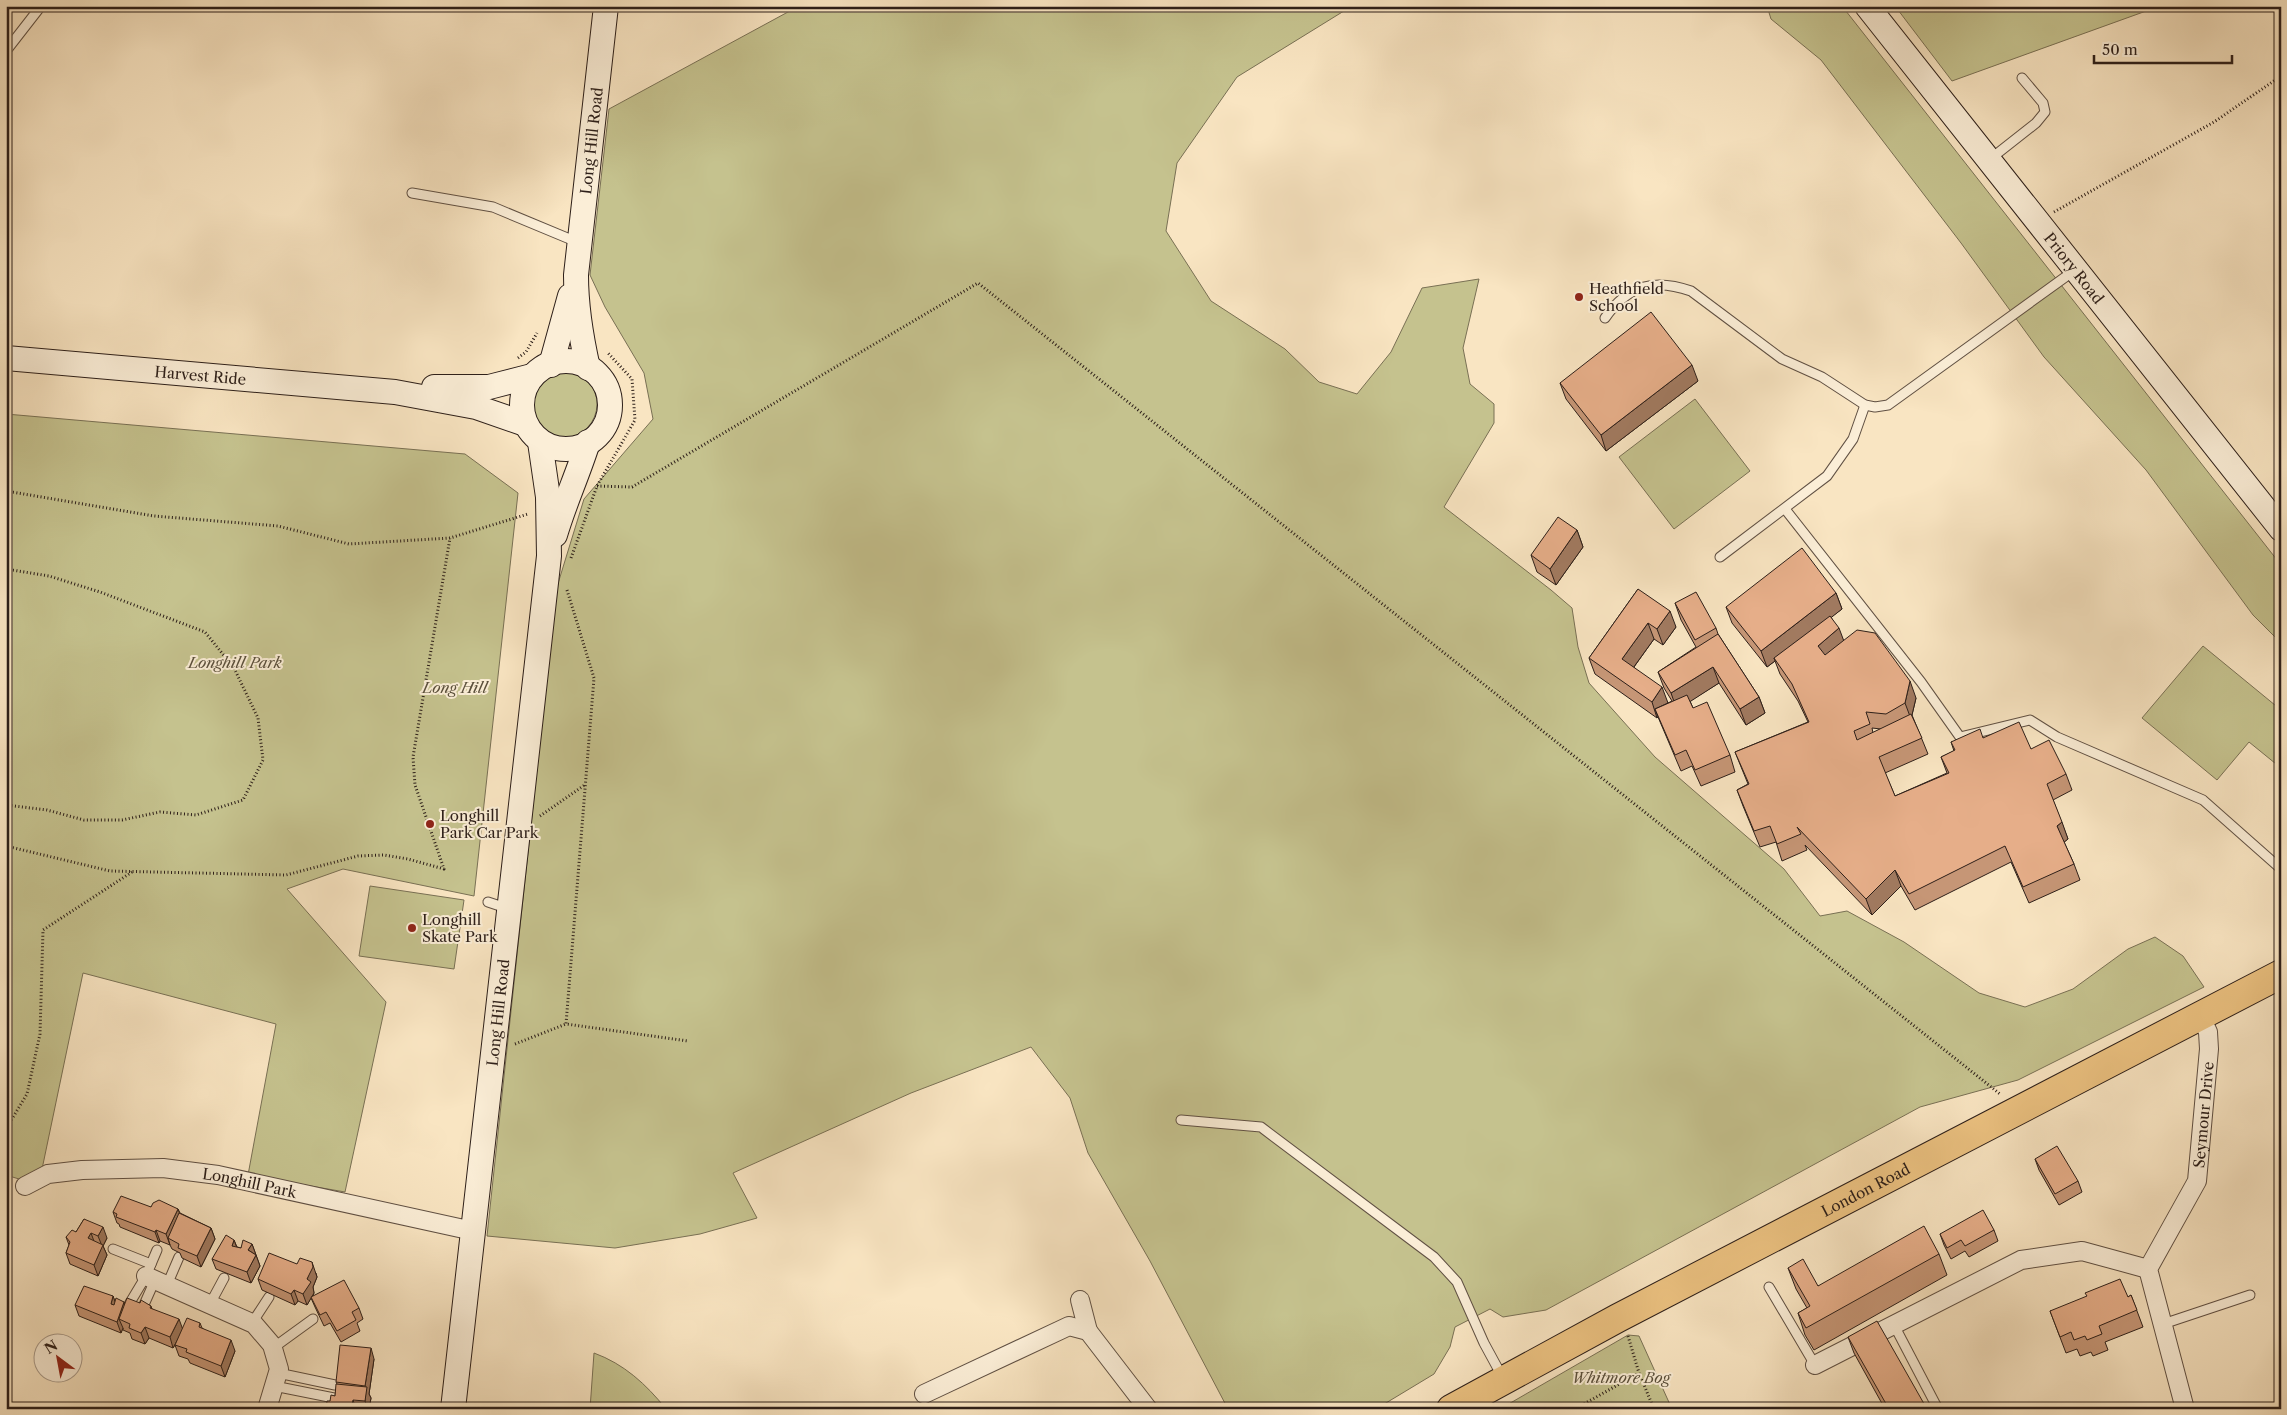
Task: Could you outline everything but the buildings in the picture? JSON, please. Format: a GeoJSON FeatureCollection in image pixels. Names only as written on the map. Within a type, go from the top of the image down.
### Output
{"type":"FeatureCollection","features":[{"type":"Feature","properties":{"kind":"main road","name":"London Road"},"geometry":{"type":"LineString","coordinates":[[1452,1409],[1618,1318],[2281,974]]}},
{"type":"Feature","properties":{"kind":"street","name":"Long Hill Road"},"geometry":{"type":"LineString","coordinates":[[588,368],[576,305],[576,275],[606,6]]}},
{"type":"Feature","properties":{"kind":"street","name":"Priory Road"},"geometry":{"type":"LineString","coordinates":[[1867,6],[2281,529]]}},
{"type":"Feature","properties":{"kind":"street","name":"Long Hill Road"},"geometry":{"type":"LineString","coordinates":[[542,370],[576,275]]}},
{"type":"Feature","properties":{"kind":"street","name":"Harvest Ride"},"geometry":{"type":"LineString","coordinates":[[6,358],[395,392],[476,407],[532,433]]}},
{"type":"Feature","properties":{"kind":"street"},"geometry":{"type":"LineString","coordinates":[[567,361],[582,364],[594,371],[604,383],[610,405],[604,428],[599,435],[581,447],[563,450],[548,446],[532,433],[521,409],[522,399],[526,384],[542,370],[567,361]]}},
{"type":"Feature","properties":{"kind":"street","name":"Harvest Ride"},"geometry":{"type":"LineString","coordinates":[[395,392],[430,387],[489,386],[542,370]]}},
{"type":"Feature","properties":{"kind":"street","name":"Long Hill Road"},"geometry":{"type":"LineString","coordinates":[[532,433],[548,497],[559,558]]}},
{"type":"Feature","properties":{"kind":"street","name":"Long Hill Road"},"geometry":{"type":"LineString","coordinates":[[452,1409],[493,1054],[498,906],[518,833],[559,558],[563,509],[575,482],[588,442]]}},
{"type":"Feature","properties":{"kind":"street","name":"Seymour Drive"},"geometry":{"type":"LineString","coordinates":[[2148,1269],[2197,1181],[2209,1049],[2208,1032],[2200,1015]]}},
{"type":"Feature","properties":{"kind":"street","name":"Longhill Park"},"geometry":{"type":"LineString","coordinates":[[25,1186],[48,1174],[82,1170],[163,1168],[218,1175],[474,1231]]}},
{"type":"Feature","properties":{"kind":"street"},"geometry":{"type":"LineString","coordinates":[[1814,1365],[2021,1260],[2082,1251],[2148,1269],[2186,1409]]}},
{"type":"Feature","properties":{"kind":"street"},"geometry":{"type":"LineString","coordinates":[[155,1276],[252,1323],[273,1348],[279,1369],[268,1409]]}},
{"type":"Feature","properties":{"kind":"street"},"geometry":{"type":"LineString","coordinates":[[1080,1300],[1088,1331],[1148,1409]]}},
{"type":"Feature","properties":{"kind":"street"},"geometry":{"type":"LineString","coordinates":[[924,1394],[1069,1326],[1088,1331]]}},
{"type":"Feature","properties":{"kind":"lane"},"geometry":{"type":"LineString","coordinates":[[6,50],[41,6]]}},
{"type":"Feature","properties":{"kind":"lane"},"geometry":{"type":"LineString","coordinates":[[1989,160],[2036,123],[2045,112],[2043,103],[2022,78]]}},
{"type":"Feature","properties":{"kind":"lane"},"geometry":{"type":"LineString","coordinates":[[412,193],[492,207],[580,243]]}},
{"type":"Feature","properties":{"kind":"lane"},"geometry":{"type":"LineString","coordinates":[[1605,318],[1617,304],[1638,288],[1651,285],[1674,284],[1691,290],[1782,359],[1822,377],[1865,405],[1875,406],[1888,404],[2076,270]]}},
{"type":"Feature","properties":{"kind":"lane"},"geometry":{"type":"LineString","coordinates":[[1720,557],[1827,476],[1853,439],[1865,405]]}},
{"type":"Feature","properties":{"kind":"lane"},"geometry":{"type":"LineString","coordinates":[[1785,509],[1926,688],[1960,737],[2030,720],[2057,737],[2203,800],[2281,869]]}},
{"type":"Feature","properties":{"kind":"lane"},"geometry":{"type":"LineString","coordinates":[[1181,1120],[1261,1127],[1434,1257],[1457,1282],[1484,1343],[1504,1380]]}},
{"type":"Feature","properties":{"kind":"lane"},"geometry":{"type":"LineString","coordinates":[[113,1249],[155,1276]]}},
{"type":"Feature","properties":{"kind":"lane"},"geometry":{"type":"LineString","coordinates":[[143,1307],[155,1276],[158,1250]]}},
{"type":"Feature","properties":{"kind":"lane"},"geometry":{"type":"LineString","coordinates":[[128,1306],[155,1276],[179,1257]]}},
{"type":"Feature","properties":{"kind":"lane"},"geometry":{"type":"LineString","coordinates":[[210,1304],[224,1278]]}},
{"type":"Feature","properties":{"kind":"lane"},"geometry":{"type":"LineString","coordinates":[[1769,1286],[1814,1365]]}},
{"type":"Feature","properties":{"kind":"lane"},"geometry":{"type":"LineString","coordinates":[[2163,1324],[2250,1295]]}},
{"type":"Feature","properties":{"kind":"lane"},"geometry":{"type":"LineString","coordinates":[[252,1323],[269,1297]]}},
{"type":"Feature","properties":{"kind":"lane"},"geometry":{"type":"LineString","coordinates":[[273,1348],[314,1319]]}},
{"type":"Feature","properties":{"kind":"lane"},"geometry":{"type":"LineString","coordinates":[[1894,1325],[1938,1409]]}},
{"type":"Feature","properties":{"kind":"lane"},"geometry":{"type":"LineString","coordinates":[[276,1380],[335,1385]]}},
{"type":"Feature","properties":{"kind":"lane"},"geometry":{"type":"LineString","coordinates":[[276,1380],[334,1398]]}},
{"type":"Feature","properties":{"kind":"path"},"geometry":{"type":"LineString","coordinates":[[2037,222],[2214,122],[2281,76]]}},
{"type":"Feature","properties":{"kind":"path"},"geometry":{"type":"LineString","coordinates":[[597,486],[632,488],[978,282],[2003,1096]]}},
{"type":"Feature","properties":{"kind":"path"},"geometry":{"type":"LineString","coordinates":[[512,362],[526,352],[540,327]]}},
{"type":"Feature","properties":{"kind":"path"},"geometry":{"type":"LineString","coordinates":[[559,558],[610,462],[635,420],[632,379],[610,357],[606,350]]}},
{"type":"Feature","properties":{"kind":"path"},"geometry":{"type":"LineString","coordinates":[[6,491],[154,516],[278,526],[349,544],[450,538],[530,513]]}},
{"type":"Feature","properties":{"kind":"path"},"geometry":{"type":"LineString","coordinates":[[6,846],[110,871],[286,875],[358,856],[384,855],[444,869],[415,786],[413,757],[450,538]]}},
{"type":"Feature","properties":{"kind":"path"},"geometry":{"type":"LineString","coordinates":[[6,569],[49,576],[100,592],[205,632],[234,668],[258,718],[263,760],[243,800],[196,815],[160,812],[122,820],[84,820],[47,810],[6,805]]}},
{"type":"Feature","properties":{"kind":"path"},"geometry":{"type":"LineString","coordinates":[[566,587],[594,678],[566,1024]]}},
{"type":"Feature","properties":{"kind":"path"},"geometry":{"type":"LineString","coordinates":[[518,833],[586,784]]}},
{"type":"Feature","properties":{"kind":"path"},"geometry":{"type":"LineString","coordinates":[[6,1129],[27,1094],[40,1034],[43,930],[132,872]]}},
{"type":"Feature","properties":{"kind":"path"},"geometry":{"type":"LineString","coordinates":[[493,1054],[566,1024],[688,1041]]}},
{"type":"Feature","properties":{"kind":"path"},"geometry":{"type":"LineString","coordinates":[[1618,1318],[1633,1347],[1639,1373],[1654,1409]]}},
{"type":"Feature","properties":{"kind":"path"},"geometry":{"type":"LineString","coordinates":[[1575,1409],[1639,1373]]}},
{"type":"Feature","properties":{"kind":"green space"},"geometry":{"type":"Polygon","coordinates":[[[799,6],[1352,6],[1237,77],[1177,163],[1166,231],[1211,301],[1285,349],[1319,382],[1357,394],[1391,352],[1422,288],[1479,279],[1463,348],[1470,384],[1494,404],[1494,423],[1444,507],[1572,608],[1578,647],[1589,683],[1655,757],[1784,869],[1820,916],[1847,911],[1904,942],[1979,993],[2025,1007],[2073,989],[2128,949],[2155,937],[2183,956],[2204,987],[2018,1080],[1920,1107],[1546,1310],[1503,1317],[1490,1309],[1455,1327],[1450,1347],[1434,1374],[1376,1409],[1228,1409],[1150,1261],[1088,1153],[1070,1098],[1031,1047],[911,1093],[733,1173],[757,1218],[700,1234],[615,1248],[487,1236],[556,590],[584,499],[653,419],[644,373],[605,307],[590,275],[609,109],[799,6]]]}},
{"type":"Feature","properties":{"kind":"green space"},"geometry":{"type":"Polygon","coordinates":[[[1767,6],[1842,6],[2281,565],[2281,643],[2253,615],[2146,470],[2044,357],[1961,243],[1821,60],[1771,19],[1767,6]]]}},
{"type":"Feature","properties":{"kind":"green space"},"geometry":{"type":"Polygon","coordinates":[[[1895,6],[2160,6],[1952,81],[1895,6]]]}},
{"type":"Feature","properties":{"kind":"green space"},"geometry":{"type":"Polygon","coordinates":[[[563,370],[576,373],[587,380],[594,391],[597,404],[594,417],[587,428],[576,435],[563,438],[550,435],[539,428],[532,417],[529,404],[532,391],[539,380],[550,373],[563,370]]]}},
{"type":"Feature","properties":{"kind":"green space"},"geometry":{"type":"Polygon","coordinates":[[[1695,399],[1750,471],[1674,529],[1619,457],[1695,399]]]}},
{"type":"Feature","properties":{"kind":"green space","name":"Longhill Park"},"geometry":{"type":"Polygon","coordinates":[[[6,414],[465,454],[518,493],[474,896],[343,869],[287,889],[386,1002],[345,1192],[248,1175],[276,1024],[83,973],[41,1174],[19,1179],[6,1175],[6,414]]]}},
{"type":"Feature","properties":{"kind":"green space"},"geometry":{"type":"Polygon","coordinates":[[[2203,646],[2281,710],[2281,768],[2249,742],[2217,780],[2142,718],[2203,646]]]}},
{"type":"Feature","properties":{"kind":"green space","name":"Longhill Skate Park"},"geometry":{"type":"Polygon","coordinates":[[[370,886],[464,900],[454,969],[359,956],[370,886]]]}},
{"type":"Feature","properties":{"kind":"green space","name":"Whitmore Bog"},"geometry":{"type":"Polygon","coordinates":[[[1628,1335],[1639,1336],[1672,1409],[1500,1409],[1628,1335]]]}},
{"type":"Feature","properties":{"kind":"green space"},"geometry":{"type":"Polygon","coordinates":[[[594,1353],[615,1363],[634,1376],[651,1391],[666,1409],[590,1409],[594,1353]]]}},
{"type":"Feature","properties":{"kind":"place","name":"Heathfield School"},"geometry":{"type":"Point","coordinates":[1579,297]}},
{"type":"Feature","properties":{"kind":"place","name":"Longhill Park Car Park"},"geometry":{"type":"Point","coordinates":[430,824]}},
{"type":"Feature","properties":{"kind":"place","name":"Longhill Skate Park"},"geometry":{"type":"Point","coordinates":[412,928]}},
{"type":"Feature","properties":{"kind":"park label","name":"Long Hill"},"geometry":{"type":"Point","coordinates":[455,687]}}]}
